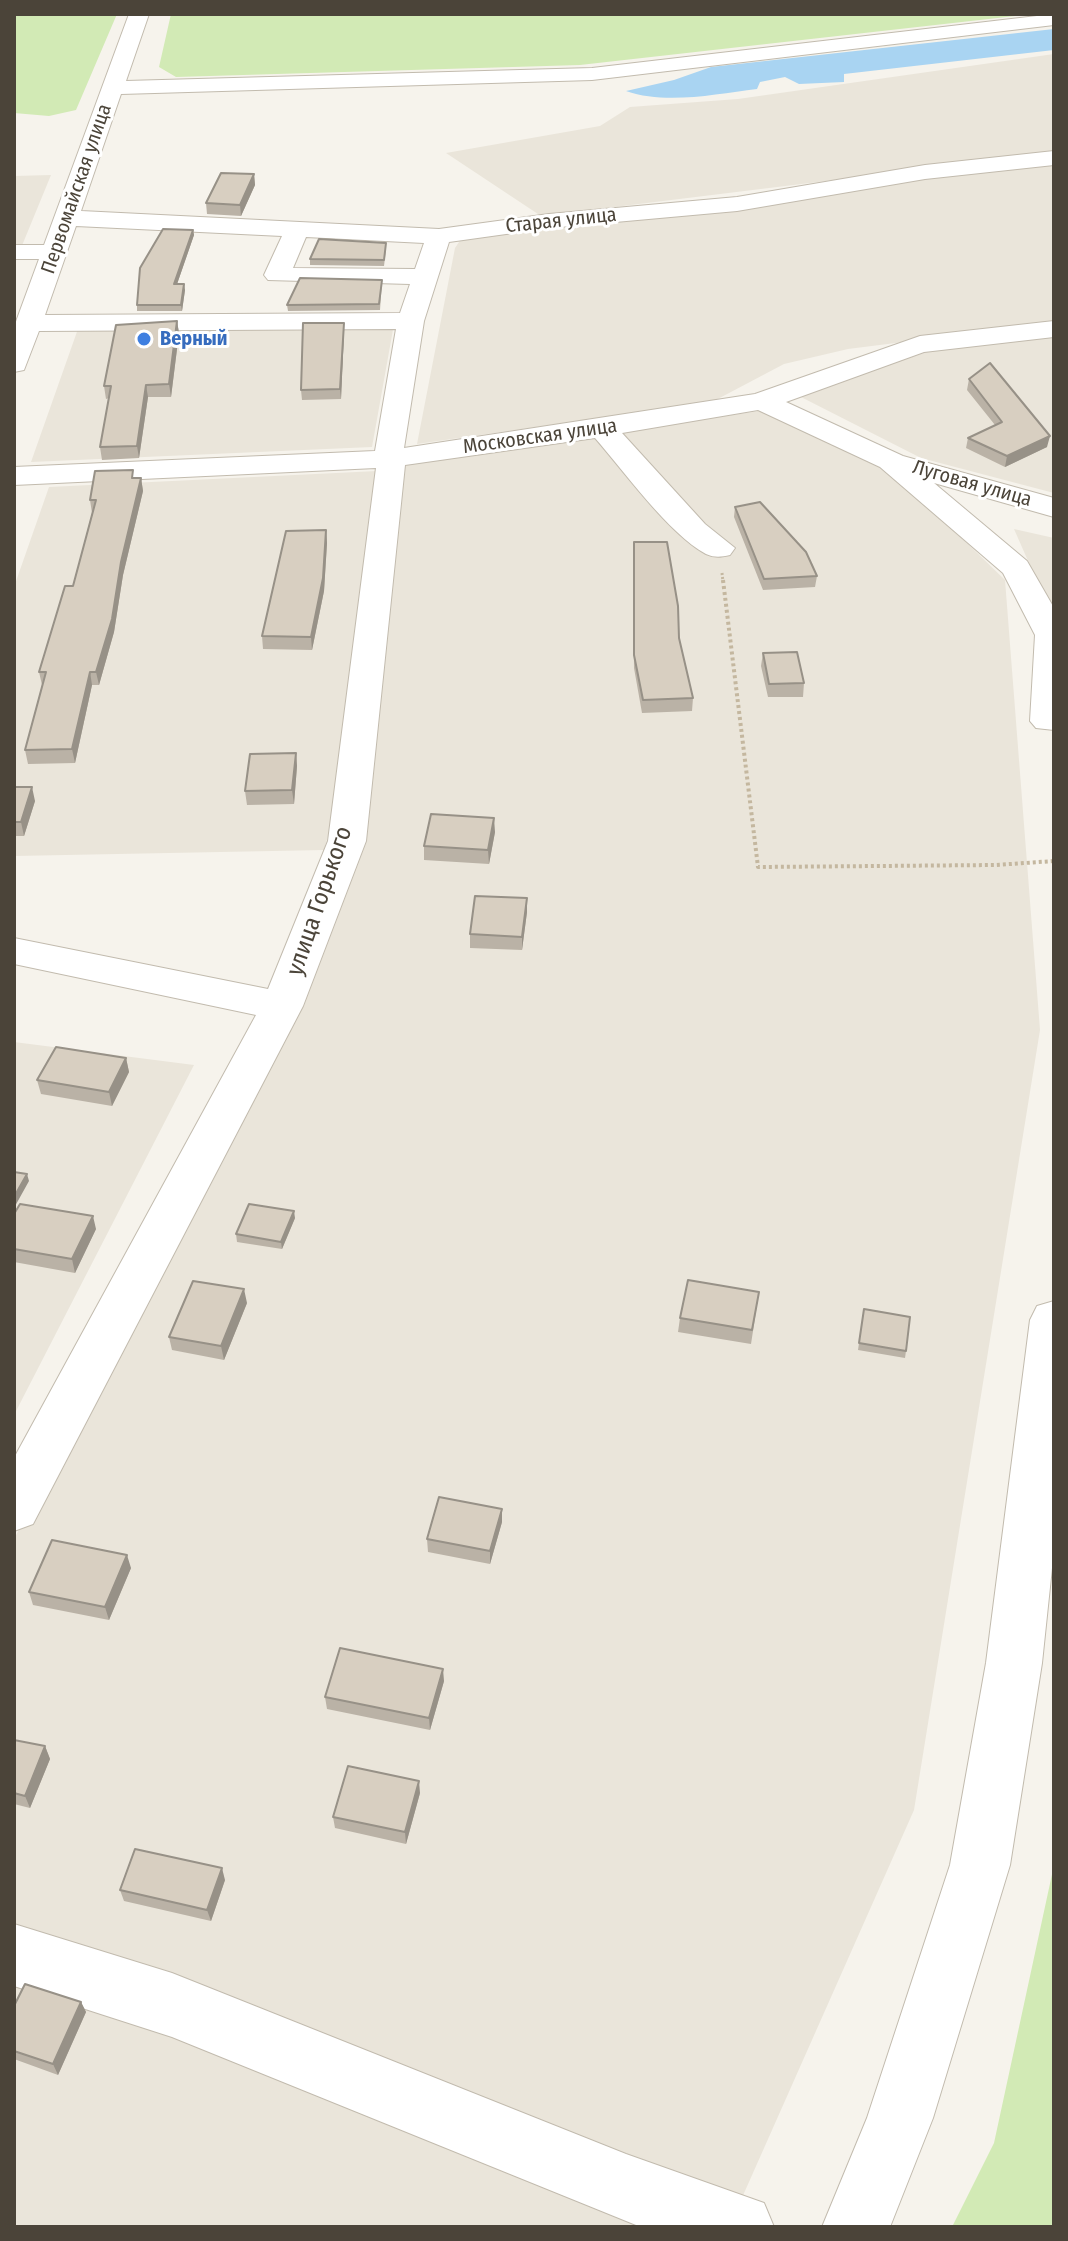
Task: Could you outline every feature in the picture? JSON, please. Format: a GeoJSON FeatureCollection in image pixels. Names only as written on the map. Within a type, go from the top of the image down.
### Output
{"type":"FeatureCollection","features":[{"type":"Feature","properties":{"kind":"street","name":"Первомайская улица"},"geometry":{"type":"LineString","coordinates":[[14,364],[139,14]]}},
{"type":"Feature","properties":{"kind":"street"},"geometry":{"type":"LineString","coordinates":[[112,88],[592,74],[1054,19]]}},
{"type":"Feature","properties":{"kind":"street","name":"Старая улица"},"geometry":{"type":"LineString","coordinates":[[66,218],[439,236],[549,221],[737,204],[925,172],[1054,158]]}},
{"type":"Feature","properties":{"kind":"street"},"geometry":{"type":"LineString","coordinates":[[297,229],[277,275],[424,277]]}},
{"type":"Feature","properties":{"kind":"street","name":"улица Горького"},"geometry":{"type":"LineString","coordinates":[[14,1508],[282,1006],[347,841],[391,468],[388,459],[411,321],[439,236]]}},
{"type":"Feature","properties":{"kind":"street"},"geometry":{"type":"LineString","coordinates":[[14,252],[55,252]]}},
{"type":"Feature","properties":{"kind":"street"},"geometry":{"type":"LineString","coordinates":[[29,323],[411,321]]}},
{"type":"Feature","properties":{"kind":"street","name":"Московская улица"},"geometry":{"type":"LineString","coordinates":[[14,476],[388,459],[761,401],[920,344],[1054,329]]}},
{"type":"Feature","properties":{"kind":"street"},"geometry":{"type":"LineString","coordinates":[[761,401],[890,461],[1016,568],[1052,635],[1048,721]]}},
{"type":"Feature","properties":{"kind":"street"},"geometry":{"type":"LineString","coordinates":[[602,428],[694,531],[719,548]]}},
{"type":"Feature","properties":{"kind":"street","name":"Луговая улица"},"geometry":{"type":"LineString","coordinates":[[890,461],[1054,508]]}},
{"type":"Feature","properties":{"kind":"street"},"geometry":{"type":"LineString","coordinates":[[14,951],[282,1006]]}},
{"type":"Feature","properties":{"kind":"street"},"geometry":{"type":"LineString","coordinates":[[856,2227],[900,2118],[980,1865],[1014,1663],[1054,1320]]}},
{"type":"Feature","properties":{"kind":"street"},"geometry":{"type":"LineString","coordinates":[[14,1955],[172,2005],[626,2188],[740,2227]]}},
{"type":"Feature","properties":{"kind":"path"},"geometry":{"type":"LineString","coordinates":[[719,548],[758,867],[996,865],[1054,861]]}},
{"type":"Feature","properties":{"kind":"shaded area"},"geometry":{"type":"Polygon","coordinates":[[[1054,54],[1054,153],[541,216],[446,153],[600,126],[630,107],[738,99],[1054,54]]]}},
{"type":"Feature","properties":{"kind":"shaded area"},"geometry":{"type":"Polygon","coordinates":[[[1054,164],[1054,323],[848,349],[784,364],[712,402],[417,444],[455,248],[461,239],[757,206],[947,174],[1054,164]]]}},
{"type":"Feature","properties":{"kind":"shaded area"},"geometry":{"type":"Polygon","coordinates":[[[51,175],[21,248],[14,248],[14,176],[51,175]]]}},
{"type":"Feature","properties":{"kind":"shaded area"},"geometry":{"type":"Polygon","coordinates":[[[394,324],[372,447],[31,462],[79,326],[394,324]]]}},
{"type":"Feature","properties":{"kind":"shaded area"},"geometry":{"type":"Polygon","coordinates":[[[1054,337],[1054,493],[921,458],[799,396],[932,350],[1054,337]]]}},
{"type":"Feature","properties":{"kind":"shaded area"},"geometry":{"type":"Polygon","coordinates":[[[767,410],[890,468],[1005,580],[1040,1030],[914,1810],[729,2227],[14,2227],[14,1539],[310,984],[404,461],[767,410]]]}},
{"type":"Feature","properties":{"kind":"shaded area"},"geometry":{"type":"Polygon","coordinates":[[[377,471],[331,825],[324,850],[14,856],[14,587],[49,487],[377,471]]]}},
{"type":"Feature","properties":{"kind":"shaded area"},"geometry":{"type":"Polygon","coordinates":[[[1014,529],[1054,538],[1054,620],[1014,529]]]}},
{"type":"Feature","properties":{"kind":"shaded area"},"geometry":{"type":"Polygon","coordinates":[[[14,1042],[194,1065],[14,1415],[14,1042]]]}},
{"type":"Feature","properties":{"kind":"green space"},"geometry":{"type":"Polygon","coordinates":[[[14,14],[117,14],[76,110],[49,116],[14,113],[14,14]]]}},
{"type":"Feature","properties":{"kind":"green space"},"geometry":{"type":"Polygon","coordinates":[[[171,14],[1033,14],[580,65],[176,77],[159,67],[171,14]]]}},
{"type":"Feature","properties":{"kind":"green space"},"geometry":{"type":"Polygon","coordinates":[[[1054,1865],[1054,2227],[952,2227],[994,2143],[1054,1865]]]}},
{"type":"Feature","properties":{"kind":"water"},"geometry":{"type":"Polygon","coordinates":[[[1054,29],[1054,50],[844,74],[844,82],[799,84],[785,77],[760,82],[757,89],[674,98],[626,91],[674,80],[711,67],[1054,29]]]}},
{"type":"Feature","properties":{"kind":"building"},"geometry":{"type":"Polygon","coordinates":[[[221,173],[254,174],[240,205],[206,203],[221,173]]]}},
{"type":"Feature","properties":{"kind":"building"},"geometry":{"type":"Polygon","coordinates":[[[163,229],[193,230],[174,284],[184,284],[181,305],[137,305],[140,268],[163,229]]]}},
{"type":"Feature","properties":{"kind":"building"},"geometry":{"type":"Polygon","coordinates":[[[319,239],[386,243],[384,260],[310,259],[319,239]]]}},
{"type":"Feature","properties":{"kind":"building"},"geometry":{"type":"Polygon","coordinates":[[[300,278],[382,280],[379,304],[287,305],[300,278]]]}},
{"type":"Feature","properties":{"kind":"building"},"geometry":{"type":"Polygon","coordinates":[[[177,321],[169,384],[146,385],[137,446],[100,447],[111,386],[104,386],[116,325],[177,321]]]}},
{"type":"Feature","properties":{"kind":"building"},"geometry":{"type":"Polygon","coordinates":[[[303,323],[344,323],[340,389],[301,390],[303,323]]]}},
{"type":"Feature","properties":{"kind":"building"},"geometry":{"type":"Polygon","coordinates":[[[990,363],[1050,436],[1007,456],[968,438],[1002,422],[969,379],[990,363]]]}},
{"type":"Feature","properties":{"kind":"building"},"geometry":{"type":"Polygon","coordinates":[[[133,470],[132,478],[141,478],[121,562],[112,619],[96,672],[90,672],[72,749],[25,750],[46,672],[39,672],[65,586],[73,586],[96,500],[90,500],[95,471],[133,470]]]}},
{"type":"Feature","properties":{"kind":"building"},"geometry":{"type":"Polygon","coordinates":[[[760,502],[806,552],[817,576],[764,579],[735,507],[760,502]]]}},
{"type":"Feature","properties":{"kind":"building"},"geometry":{"type":"Polygon","coordinates":[[[326,530],[323,578],[311,637],[262,636],[286,531],[326,530]]]}},
{"type":"Feature","properties":{"kind":"building"},"geometry":{"type":"Polygon","coordinates":[[[634,542],[667,542],[678,606],[679,638],[693,698],[643,700],[634,655],[634,542]]]}},
{"type":"Feature","properties":{"kind":"building"},"geometry":{"type":"Polygon","coordinates":[[[797,652],[804,683],[769,684],[763,653],[797,652]]]}},
{"type":"Feature","properties":{"kind":"building"},"geometry":{"type":"Polygon","coordinates":[[[296,753],[292,790],[245,791],[250,754],[296,753]]]}},
{"type":"Feature","properties":{"kind":"building"},"geometry":{"type":"Polygon","coordinates":[[[14,787],[32,787],[21,822],[14,822],[14,787]]]}},
{"type":"Feature","properties":{"kind":"building"},"geometry":{"type":"Polygon","coordinates":[[[431,814],[494,818],[488,850],[424,846],[431,814]]]}},
{"type":"Feature","properties":{"kind":"building"},"geometry":{"type":"Polygon","coordinates":[[[475,896],[527,898],[522,937],[470,934],[475,896]]]}},
{"type":"Feature","properties":{"kind":"building"},"geometry":{"type":"Polygon","coordinates":[[[56,1047],[126,1058],[109,1092],[37,1080],[56,1047]]]}},
{"type":"Feature","properties":{"kind":"building"},"geometry":{"type":"Polygon","coordinates":[[[14,1172],[27,1174],[14,1197],[14,1172]]]}},
{"type":"Feature","properties":{"kind":"building"},"geometry":{"type":"Polygon","coordinates":[[[20,1204],[93,1216],[72,1259],[14,1249],[14,1214],[20,1204]]]}},
{"type":"Feature","properties":{"kind":"building"},"geometry":{"type":"Polygon","coordinates":[[[249,1204],[294,1211],[281,1242],[236,1234],[249,1204]]]}},
{"type":"Feature","properties":{"kind":"building"},"geometry":{"type":"Polygon","coordinates":[[[688,1280],[759,1292],[752,1330],[680,1318],[688,1280]]]}},
{"type":"Feature","properties":{"kind":"building"},"geometry":{"type":"Polygon","coordinates":[[[193,1281],[244,1289],[221,1346],[169,1337],[193,1281]]]}},
{"type":"Feature","properties":{"kind":"building"},"geometry":{"type":"Polygon","coordinates":[[[864,1309],[910,1317],[906,1351],[859,1343],[864,1309]]]}},
{"type":"Feature","properties":{"kind":"building"},"geometry":{"type":"Polygon","coordinates":[[[439,1497],[502,1509],[490,1551],[427,1539],[439,1497]]]}},
{"type":"Feature","properties":{"kind":"building"},"geometry":{"type":"Polygon","coordinates":[[[52,1540],[127,1555],[105,1607],[29,1592],[52,1540]]]}},
{"type":"Feature","properties":{"kind":"building"},"geometry":{"type":"Polygon","coordinates":[[[340,1648],[443,1669],[429,1718],[325,1697],[340,1648]]]}},
{"type":"Feature","properties":{"kind":"building"},"geometry":{"type":"Polygon","coordinates":[[[14,1740],[45,1746],[25,1796],[14,1793],[14,1740]]]}},
{"type":"Feature","properties":{"kind":"building"},"geometry":{"type":"Polygon","coordinates":[[[348,1766],[419,1781],[405,1832],[333,1817],[348,1766]]]}},
{"type":"Feature","properties":{"kind":"building"},"geometry":{"type":"Polygon","coordinates":[[[135,1849],[222,1868],[207,1910],[120,1890],[135,1849]]]}},
{"type":"Feature","properties":{"kind":"building"},"geometry":{"type":"Polygon","coordinates":[[[25,1984],[81,2002],[53,2064],[14,2051],[14,2006],[25,1984]]]}},
{"type":"Feature","properties":{"kind":"place","name":"Верный"},"geometry":{"type":"Point","coordinates":[144,339]}}]}
